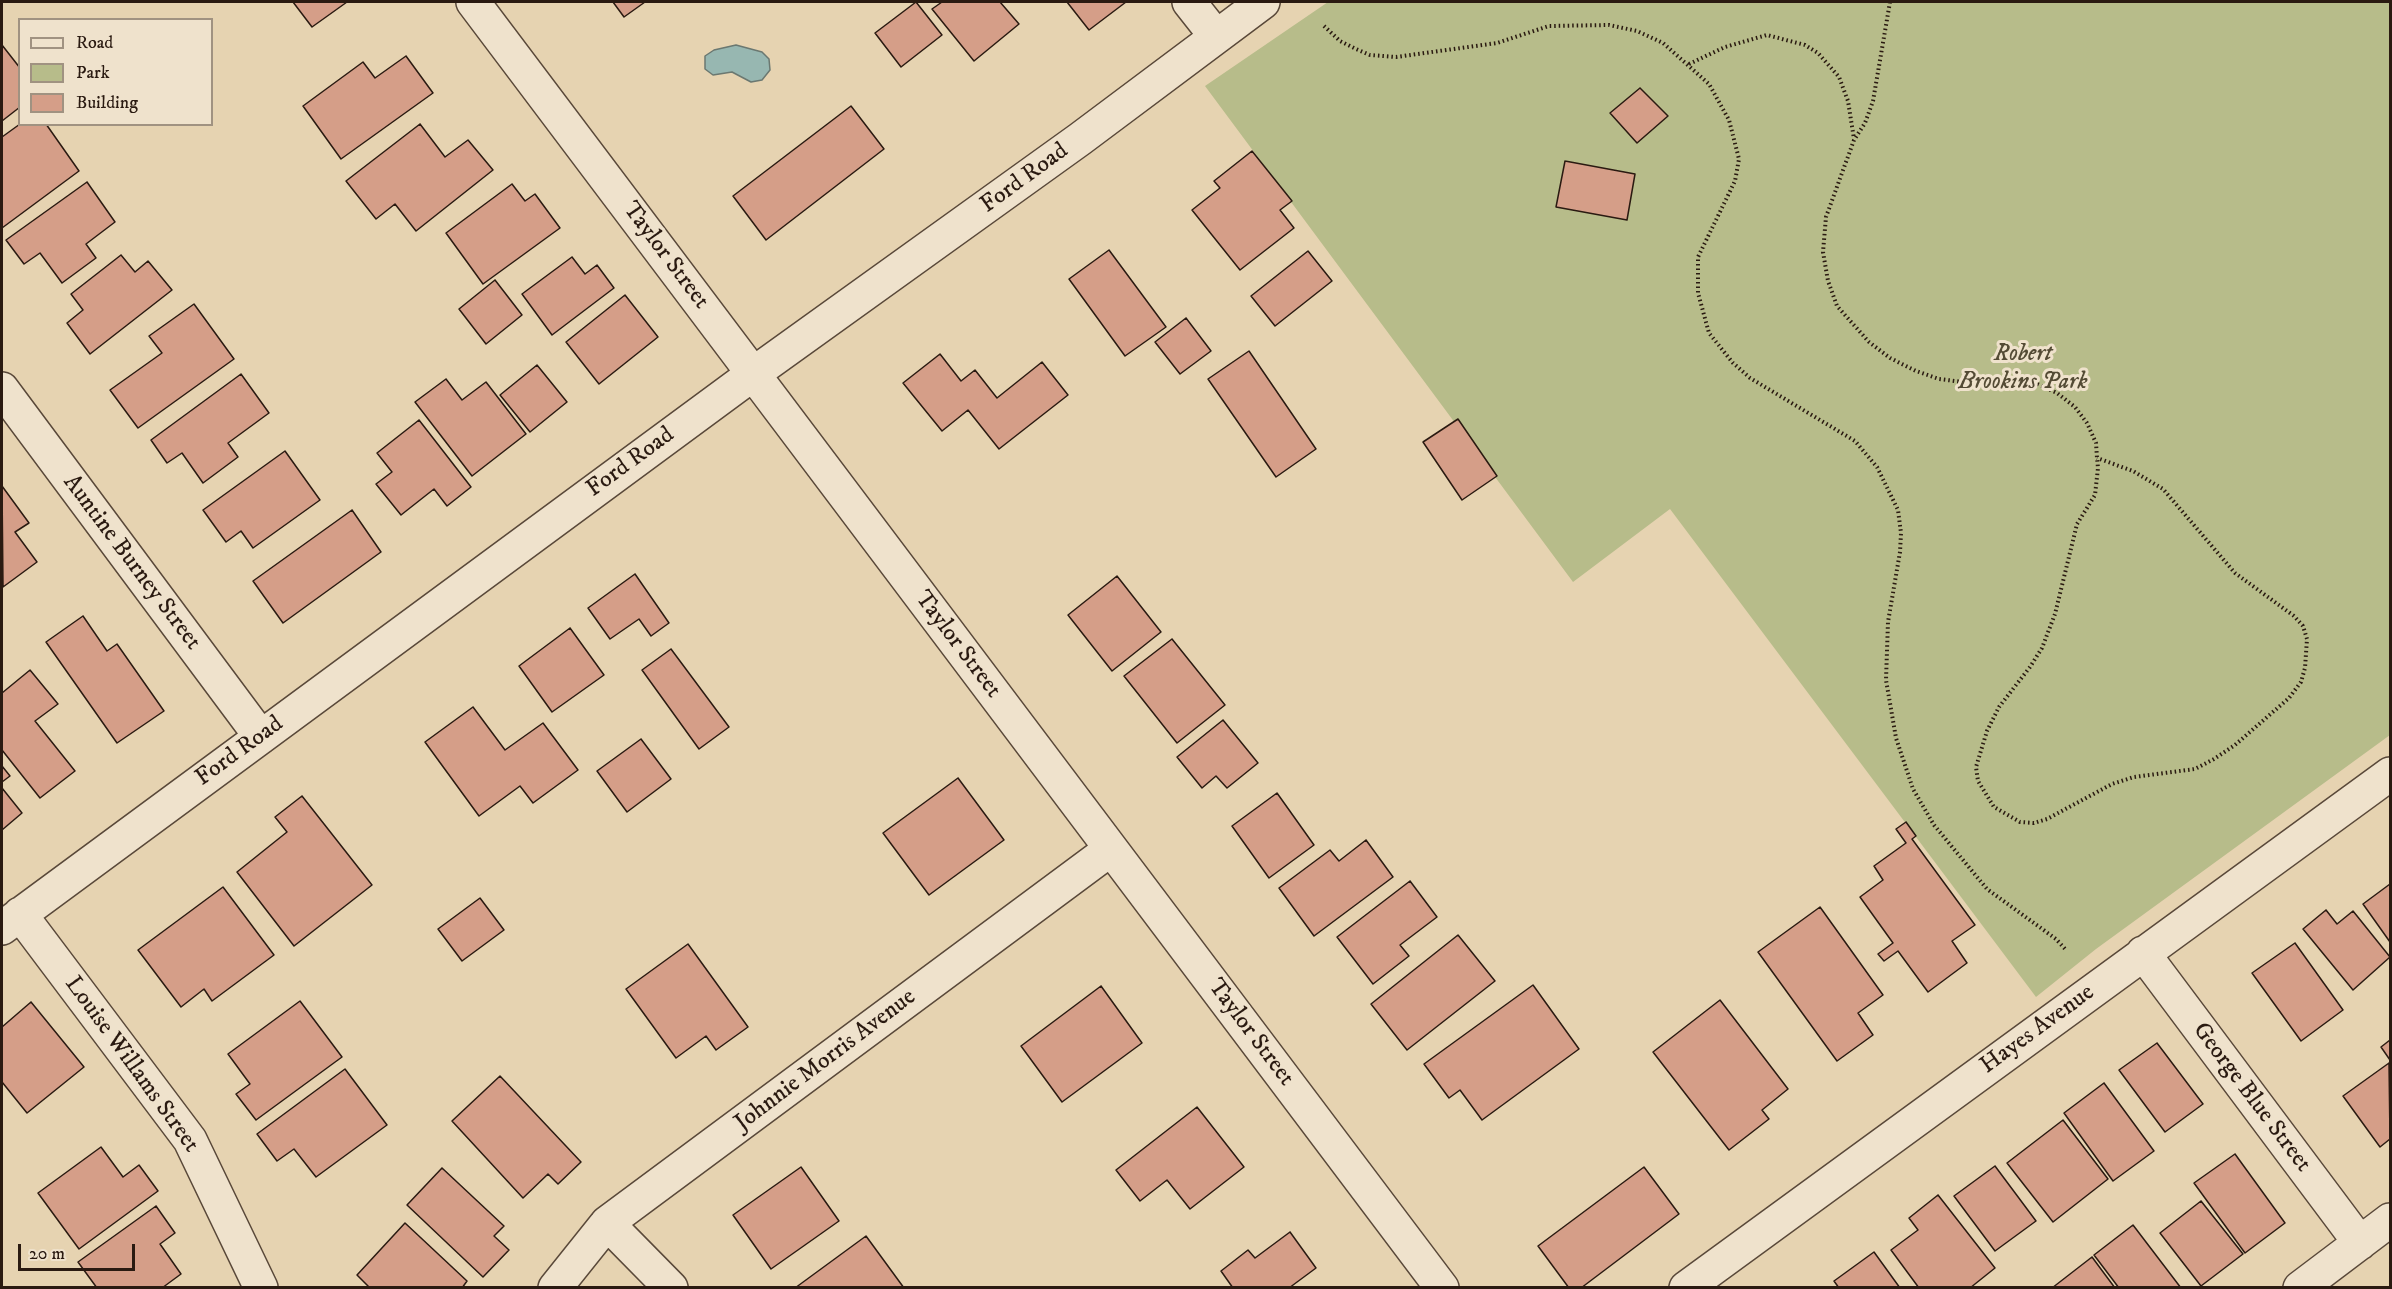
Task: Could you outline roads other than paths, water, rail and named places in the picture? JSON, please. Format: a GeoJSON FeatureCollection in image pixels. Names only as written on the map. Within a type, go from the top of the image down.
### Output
{"type":"FeatureCollection","features":[{"type":"Feature","properties":{"kind":"street","name":"Taylor Street"},"geometry":{"type":"LineString","coordinates":[[473,2],[1442,1287]]}},
{"type":"Feature","properties":{"kind":"street"},"geometry":{"type":"LineString","coordinates":[[1189,2],[1215,35]]}},
{"type":"Feature","properties":{"kind":"street","name":"Ford Road"},"geometry":{"type":"LineString","coordinates":[[11,921],[753,374],[1080,140],[1215,35],[1263,2]]}},
{"type":"Feature","properties":{"kind":"street","name":"Auntine Burney Street"},"geometry":{"type":"LineString","coordinates":[[2,389],[261,737]]}},
{"type":"Feature","properties":{"kind":"street","name":"Hayes Avenue"},"geometry":{"type":"LineString","coordinates":[[1686,1287],[2391,774]]}},
{"type":"Feature","properties":{"kind":"street","name":"Johnnie Morris Avenue"},"geometry":{"type":"LineString","coordinates":[[555,1287],[607,1223],[1111,849]]}},
{"type":"Feature","properties":{"kind":"street","name":"Louise Willams Street"},"geometry":{"type":"LineString","coordinates":[[11,921],[190,1140],[261,1287]]}},
{"type":"Feature","properties":{"kind":"street","name":"George Blue Street"},"geometry":{"type":"LineString","coordinates":[[2143,953],[2360,1243]]}},
{"type":"Feature","properties":{"kind":"street"},"geometry":{"type":"LineString","coordinates":[[2300,1287],[2391,1220]]}},
{"type":"Feature","properties":{"kind":"street"},"geometry":{"type":"LineString","coordinates":[[607,1223],[670,1287]]}},
{"type":"Feature","properties":{"kind":"water"},"geometry":{"type":"Polygon","coordinates":[[[736,45],[762,52],[769,59],[770,70],[762,80],[751,82],[732,72],[713,75],[705,69],[705,56],[714,50],[736,45]]]}},
{"type":"Feature","properties":{"kind":"park label","name":"Robert Brookins Park"},"geometry":{"type":"Point","coordinates":[2023,369]}}]}
